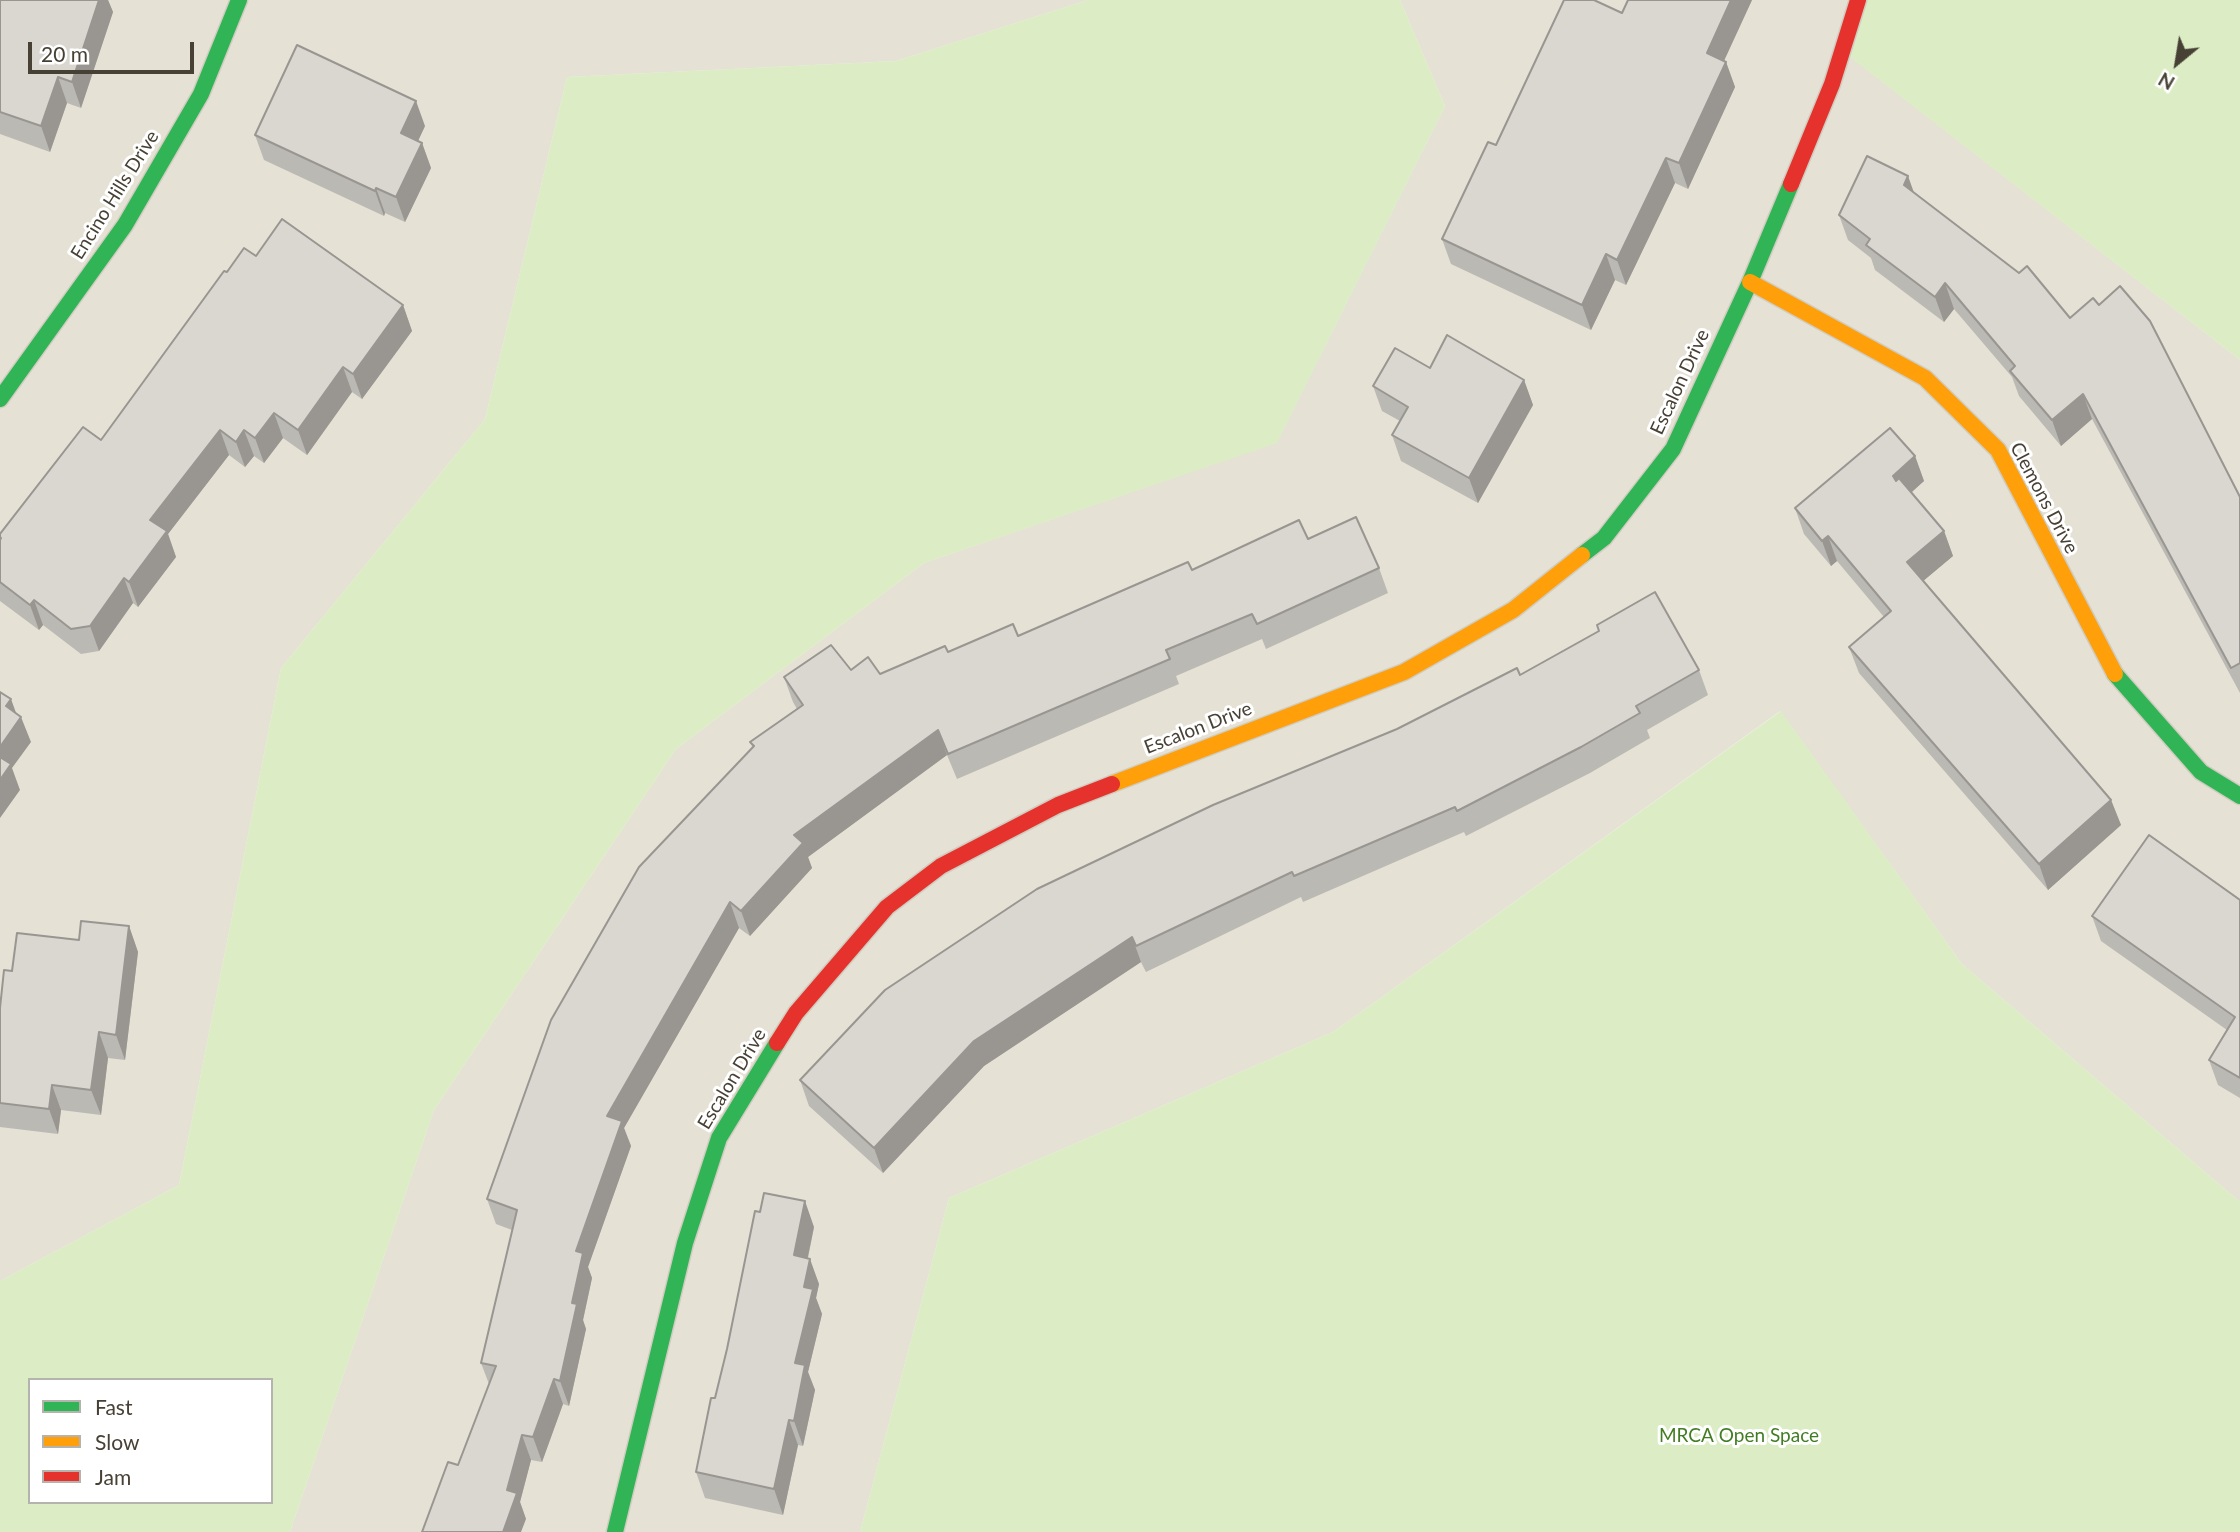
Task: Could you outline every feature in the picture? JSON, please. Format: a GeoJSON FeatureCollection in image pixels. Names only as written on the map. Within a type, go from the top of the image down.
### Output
{"type":"FeatureCollection","features":[{"type":"Feature","properties":{"kind":"street","name":"Encino Hills Drive"},"geometry":{"type":"LineString","coordinates":[[0,399],[125,225],[201,94],[239,0]]}},
{"type":"Feature","properties":{"kind":"street","name":"Escalon Drive"},"geometry":{"type":"LineString","coordinates":[[615,1532],[685,1243],[719,1138],[796,1013],[887,906],[941,866],[1058,805],[1404,672],[1513,610],[1604,538],[1673,449],[1750,282],[1832,84],[1858,0]]}},
{"type":"Feature","properties":{"kind":"street","name":"Clemons Drive"},"geometry":{"type":"LineString","coordinates":[[1750,282],[1925,378],[1997,450],[2115,674],[2201,772],[2240,796]]}},
{"type":"Feature","properties":{"kind":"shaded area"},"geometry":{"type":"Polygon","coordinates":[[[0,0],[1088,0],[896,61],[567,77],[485,419],[281,668],[179,1185],[0,1281],[0,0]]]}},
{"type":"Feature","properties":{"kind":"shaded area"},"geometry":{"type":"Polygon","coordinates":[[[1400,0],[1865,0],[1847,54],[2240,360],[2240,1202],[1962,964],[1780,711],[1333,1032],[949,1198],[860,1532],[290,1532],[434,1110],[676,749],[924,563],[1277,442],[1445,106],[1400,0]]]}},
{"type":"Feature","properties":{"kind":"green space"},"geometry":{"type":"Polygon","coordinates":[[[1088,0],[1400,0],[1445,106],[1277,443],[924,563],[676,749],[434,1110],[290,1532],[0,1532],[0,1281],[179,1185],[281,668],[485,419],[567,77],[896,61],[1088,0]]]}},
{"type":"Feature","properties":{"kind":"green space"},"geometry":{"type":"Polygon","coordinates":[[[1865,0],[2240,0],[2240,360],[1846,54],[1865,0]]]}},
{"type":"Feature","properties":{"kind":"green space","name":"MRCA Open Space"},"geometry":{"type":"Polygon","coordinates":[[[1781,711],[1962,964],[2240,1202],[2240,1532],[860,1532],[949,1198],[1333,1032],[1781,711]]]}},
{"type":"Feature","properties":{"kind":"building"},"geometry":{"type":"Polygon","coordinates":[[[0,0],[99,0],[72,82],[58,77],[41,126],[0,112],[0,0]]]}},
{"type":"Feature","properties":{"kind":"building"},"geometry":{"type":"Polygon","coordinates":[[[1564,0],[1594,0],[1622,13],[1628,0],[1731,0],[1707,53],[1726,62],[1679,163],[1666,158],[1617,260],[1606,254],[1582,305],[1442,239],[1488,142],[1496,145],[1564,0]]]}},
{"type":"Feature","properties":{"kind":"building"},"geometry":{"type":"Polygon","coordinates":[[[297,45],[416,101],[401,133],[422,143],[396,197],[376,188],[375,191],[255,135],[297,45]]]}},
{"type":"Feature","properties":{"kind":"building"},"geometry":{"type":"Polygon","coordinates":[[[1867,156],[1908,176],[1904,185],[2019,273],[2027,266],[2070,318],[2093,298],[2099,305],[2120,286],[2150,321],[2240,497],[2240,663],[2231,668],[2083,394],[2052,420],[2010,371],[2015,366],[1945,283],[1935,297],[1866,245],[1870,239],[1839,215],[1867,156]]]}},
{"type":"Feature","properties":{"kind":"building"},"geometry":{"type":"Polygon","coordinates":[[[282,219],[403,305],[353,374],[343,367],[298,430],[274,413],[255,438],[244,430],[236,442],[220,430],[150,520],[167,531],[129,582],[124,578],[90,626],[71,629],[34,600],[30,605],[0,582],[0,534],[83,427],[101,440],[224,271],[227,272],[244,248],[256,256],[282,219]]]}},
{"type":"Feature","properties":{"kind":"building"},"geometry":{"type":"Polygon","coordinates":[[[1447,335],[1524,380],[1469,478],[1392,435],[1408,407],[1373,386],[1395,348],[1430,368],[1447,335]]]}},
{"type":"Feature","properties":{"kind":"building"},"geometry":{"type":"Polygon","coordinates":[[[1890,428],[1915,456],[1893,476],[1896,481],[1899,478],[1944,531],[1907,562],[2111,800],[2039,864],[1849,647],[1891,611],[1828,536],[1822,541],[1795,508],[1890,428]]]}},
{"type":"Feature","properties":{"kind":"building"},"geometry":{"type":"Polygon","coordinates":[[[1356,517],[1379,568],[1257,624],[1252,614],[1166,650],[1170,659],[948,754],[938,730],[794,835],[803,843],[741,911],[730,902],[607,1116],[622,1121],[576,1251],[583,1253],[572,1303],[577,1304],[560,1381],[554,1379],[533,1437],[522,1435],[507,1490],[517,1493],[503,1532],[422,1532],[448,1462],[458,1465],[496,1366],[481,1363],[517,1210],[487,1199],[551,1020],[639,867],[754,746],[750,742],[803,705],[784,677],[831,645],[851,670],[868,657],[880,674],[945,646],[948,652],[1013,624],[1018,636],[1188,562],[1192,570],[1299,520],[1308,539],[1356,517]]]}},
{"type":"Feature","properties":{"kind":"building"},"geometry":{"type":"Polygon","coordinates":[[[1655,592],[1699,670],[1636,706],[1640,713],[1581,747],[1457,811],[1455,807],[1294,876],[1292,872],[1136,946],[1132,937],[974,1041],[874,1148],[800,1080],[885,990],[1037,889],[1213,805],[1397,729],[1517,668],[1520,675],[1599,631],[1597,625],[1655,592]]]}},
{"type":"Feature","properties":{"kind":"building"},"geometry":{"type":"Polygon","coordinates":[[[0,692],[11,699],[6,706],[21,717],[0,747],[0,692]]]}},
{"type":"Feature","properties":{"kind":"building"},"geometry":{"type":"Polygon","coordinates":[[[0,757],[11,764],[0,780],[0,757]]]}},
{"type":"Feature","properties":{"kind":"building"},"geometry":{"type":"Polygon","coordinates":[[[2149,835],[2240,900],[2240,1078],[2209,1060],[2235,1017],[2092,916],[2149,835]]]}},
{"type":"Feature","properties":{"kind":"building"},"geometry":{"type":"Polygon","coordinates":[[[81,921],[129,926],[116,1035],[99,1032],[91,1090],[52,1085],[49,1109],[0,1103],[0,1008],[4,970],[12,971],[17,933],[79,940],[81,921]]]}},
{"type":"Feature","properties":{"kind":"building"},"geometry":{"type":"Polygon","coordinates":[[[764,1193],[805,1201],[794,1255],[810,1259],[804,1287],[813,1289],[795,1363],[805,1365],[794,1421],[789,1420],[774,1489],[696,1472],[711,1398],[715,1398],[727,1349],[755,1211],[760,1212],[764,1193]]]}},
{"type":"Feature","properties":{"kind":"traffic: fast"},"geometry":{"type":"LineString","coordinates":[[0,399],[125,225],[201,94],[239,0]]}},
{"type":"Feature","properties":{"kind":"traffic: fast"},"geometry":{"type":"LineString","coordinates":[[1582,555],[1604,538],[1673,449],[1750,282],[1791,184]]}},
{"type":"Feature","properties":{"kind":"traffic: fast"},"geometry":{"type":"LineString","coordinates":[[2115,674],[2201,772],[2240,796]]}},
{"type":"Feature","properties":{"kind":"traffic: fast"},"geometry":{"type":"LineString","coordinates":[[615,1532],[685,1243],[719,1138],[777,1043]]}},
{"type":"Feature","properties":{"kind":"traffic: slow"},"geometry":{"type":"LineString","coordinates":[[1750,282],[1925,378],[1998,450],[2115,674]]}},
{"type":"Feature","properties":{"kind":"traffic: slow"},"geometry":{"type":"LineString","coordinates":[[1112,784],[1404,672],[1513,610],[1582,555]]}},
{"type":"Feature","properties":{"kind":"traffic: jam"},"geometry":{"type":"LineString","coordinates":[[1791,184],[1832,84],[1858,0]]}},
{"type":"Feature","properties":{"kind":"traffic: jam"},"geometry":{"type":"LineString","coordinates":[[777,1043],[796,1013],[887,907],[941,866],[1058,805],[1112,784]]}}]}
